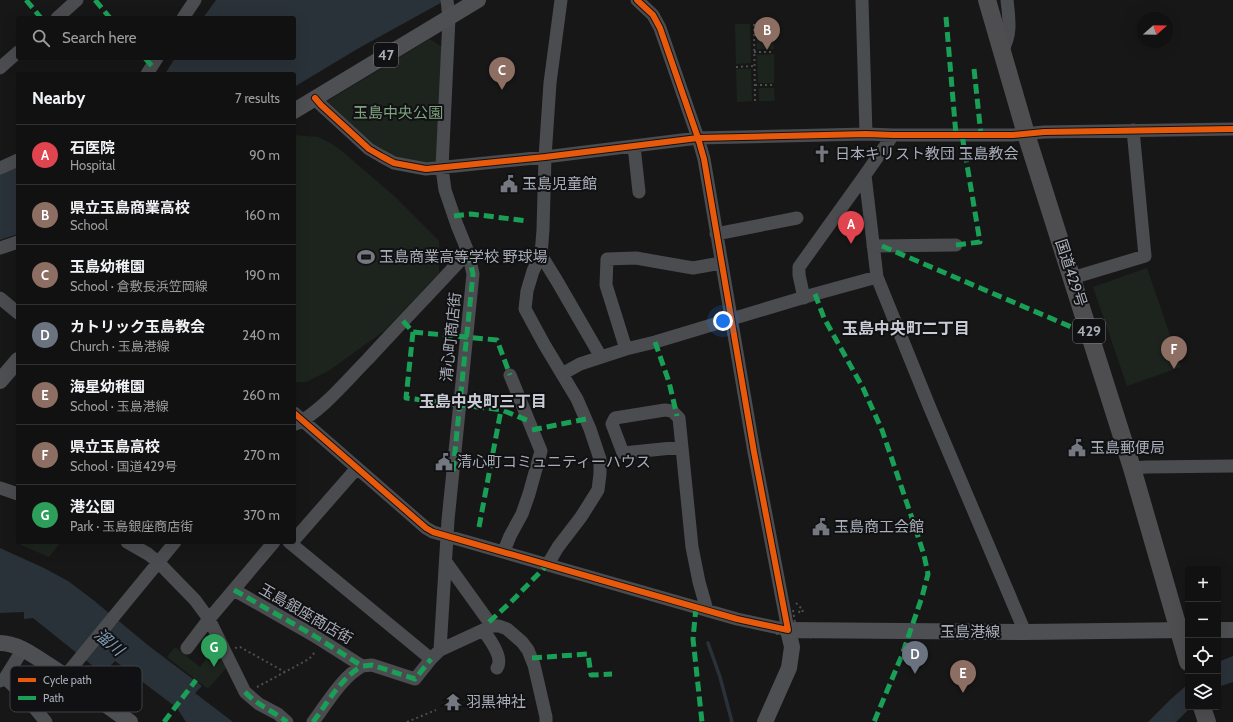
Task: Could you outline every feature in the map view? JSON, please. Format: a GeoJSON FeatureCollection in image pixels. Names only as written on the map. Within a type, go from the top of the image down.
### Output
{"type":"FeatureCollection","features":[{"type":"Feature","properties":{"kind":"highway","name":"国道429号"},"geometry":{"type":"LineString","coordinates":[[987,0],[1026,134],[1183,630],[1185,643]]}},
{"type":"Feature","properties":{"kind":"highway"},"geometry":{"type":"LineString","coordinates":[[1203,710],[1207,722]]}},
{"type":"Feature","properties":{"kind":"main road","name":"47"},"geometry":{"type":"LineString","coordinates":[[296,110],[478,0]]}},
{"type":"Feature","properties":{"kind":"main road"},"geometry":{"type":"LineString","coordinates":[[0,381],[16,362]]}},
{"type":"Feature","properties":{"kind":"main road","name":"玉島港線"},"geometry":{"type":"LineString","coordinates":[[787,631],[1025,632],[1183,630]]}},
{"type":"Feature","properties":{"kind":"main road"},"geometry":{"type":"LineString","coordinates":[[1221,630],[1233,630]]}},
{"type":"Feature","properties":{"kind":"main road"},"geometry":{"type":"LineString","coordinates":[[765,722],[788,668],[792,647],[787,631]]}},
{"type":"Feature","properties":{"kind":"main road"},"geometry":{"type":"LineString","coordinates":[[0,643],[23,649],[49,666]]}},
{"type":"Feature","properties":{"kind":"main road"},"geometry":{"type":"LineString","coordinates":[[116,712],[130,722]]}},
{"type":"Feature","properties":{"kind":"street"},"geometry":{"type":"LineString","coordinates":[[59,16],[77,0]]}},
{"type":"Feature","properties":{"kind":"street"},"geometry":{"type":"LineString","coordinates":[[184,16],[195,0]]}},
{"type":"Feature","properties":{"kind":"street","name":"清心町商店街"},"geometry":{"type":"LineString","coordinates":[[435,655],[446,562],[448,520],[473,274],[468,252],[445,190],[442,168],[449,18],[447,0]]}},
{"type":"Feature","properties":{"kind":"street"},"geometry":{"type":"LineString","coordinates":[[548,564],[558,547],[581,517],[598,490],[600,474],[600,459],[590,429],[577,399],[525,309],[529,284],[533,271],[541,255],[545,210],[545,157],[550,83],[561,0]]}},
{"type":"Feature","properties":{"kind":"street"},"geometry":{"type":"LineString","coordinates":[[862,0],[866,134]]}},
{"type":"Feature","properties":{"kind":"street"},"geometry":{"type":"LineString","coordinates":[[1002,51],[1007,43],[1009,29],[1008,0]]}},
{"type":"Feature","properties":{"kind":"street"},"geometry":{"type":"LineString","coordinates":[[468,252],[319,408],[297,420],[357,468],[426,528],[447,536],[504,551],[737,619],[787,631],[754,452],[704,159],[660,28],[653,15],[640,1]]}},
{"type":"Feature","properties":{"kind":"street"},"geometry":{"type":"LineString","coordinates":[[0,68],[16,54]]}},
{"type":"Feature","properties":{"kind":"street"},"geometry":{"type":"LineString","coordinates":[[148,72],[156,60]]}},
{"type":"Feature","properties":{"kind":"street"},"geometry":{"type":"LineString","coordinates":[[315,98],[369,148],[381,156],[394,163],[408,167],[426,169],[545,157],[698,138],[866,134],[1026,134],[1044,132],[1233,129]]}},
{"type":"Feature","properties":{"kind":"street"},"geometry":{"type":"LineString","coordinates":[[1072,278],[1145,256],[1133,130]]}},
{"type":"Feature","properties":{"kind":"street"},"geometry":{"type":"LineString","coordinates":[[804,298],[799,275],[799,267],[893,135]]}},
{"type":"Feature","properties":{"kind":"street"},"geometry":{"type":"LineString","coordinates":[[634,146],[639,192]]}},
{"type":"Feature","properties":{"kind":"street"},"geometry":{"type":"LineString","coordinates":[[0,168],[16,161]]}},
{"type":"Feature","properties":{"kind":"street"},"geometry":{"type":"LineString","coordinates":[[865,174],[877,277],[930,408],[1025,632]]}},
{"type":"Feature","properties":{"kind":"street"},"geometry":{"type":"LineString","coordinates":[[716,234],[797,218]]}},
{"type":"Feature","properties":{"kind":"street"},"geometry":{"type":"LineString","coordinates":[[0,248],[16,243]]}},
{"type":"Feature","properties":{"kind":"street"},"geometry":{"type":"LineString","coordinates":[[873,246],[956,245]]}},
{"type":"Feature","properties":{"kind":"street"},"geometry":{"type":"LineString","coordinates":[[541,255],[601,357]]}},
{"type":"Feature","properties":{"kind":"street"},"geometry":{"type":"LineString","coordinates":[[626,349],[606,285],[607,259],[636,258],[693,268],[721,263]]}},
{"type":"Feature","properties":{"kind":"street"},"geometry":{"type":"LineString","coordinates":[[562,374],[580,364],[626,349],[655,342],[877,277]]}},
{"type":"Feature","properties":{"kind":"street"},"geometry":{"type":"LineString","coordinates":[[0,298],[16,312]]}},
{"type":"Feature","properties":{"kind":"street"},"geometry":{"type":"LineString","coordinates":[[504,551],[522,514],[541,451],[510,375]]}},
{"type":"Feature","properties":{"kind":"street"},"geometry":{"type":"LineString","coordinates":[[682,447],[623,453],[612,424],[615,418],[665,410],[672,411],[679,418],[682,447],[692,547],[699,582],[707,610]]}},
{"type":"Feature","properties":{"kind":"street"},"geometry":{"type":"LineString","coordinates":[[1132,468],[1233,466]]}},
{"type":"Feature","properties":{"kind":"street"},"geometry":{"type":"LineString","coordinates":[[296,536],[357,468]]}},
{"type":"Feature","properties":{"kind":"street"},"geometry":{"type":"LineString","coordinates":[[0,488],[16,493]]}},
{"type":"Feature","properties":{"kind":"street"},"geometry":{"type":"LineString","coordinates":[[130,544],[148,554],[158,562],[195,600],[209,619],[246,692],[259,704],[278,714],[287,722]]}},
{"type":"Feature","properties":{"kind":"street"},"geometry":{"type":"LineString","coordinates":[[73,666],[173,544]]}},
{"type":"Feature","properties":{"kind":"street"},"geometry":{"type":"LineString","coordinates":[[187,648],[209,619],[272,544]]}},
{"type":"Feature","properties":{"kind":"street"},"geometry":{"type":"LineString","coordinates":[[294,544],[435,655],[488,628],[507,629],[522,642],[528,650],[534,664],[546,722]]}},
{"type":"Feature","properties":{"kind":"street"},"geometry":{"type":"LineString","coordinates":[[446,562],[488,628],[489,637],[497,653],[499,662],[497,668]]}},
{"type":"Feature","properties":{"kind":"street","name":"玉島銀座商店街"},"geometry":{"type":"LineString","coordinates":[[234,590],[326,643],[362,666],[372,665],[415,679],[435,655]]}},
{"type":"Feature","properties":{"kind":"street"},"geometry":{"type":"LineString","coordinates":[[12,666],[23,649]]}},
{"type":"Feature","properties":{"kind":"street"},"geometry":{"type":"LineString","coordinates":[[313,722],[341,684],[355,670],[362,666]]}},
{"type":"Feature","properties":{"kind":"street"},"geometry":{"type":"LineString","coordinates":[[3,680],[10,669]]}},
{"type":"Feature","properties":{"kind":"street"},"geometry":{"type":"LineString","coordinates":[[38,712],[46,722]]}},
{"type":"Feature","properties":{"kind":"path"},"geometry":{"type":"LineString","coordinates":[[754,24],[755,101]]}},
{"type":"Feature","properties":{"kind":"path"},"geometry":{"type":"LineString","coordinates":[[754,52],[774,52]]}},
{"type":"Feature","properties":{"kind":"path"},"geometry":{"type":"LineString","coordinates":[[736,67],[754,66]]}},
{"type":"Feature","properties":{"kind":"path"},"geometry":{"type":"LineString","coordinates":[[755,85],[774,85]]}},
{"type":"Feature","properties":{"kind":"path"},"geometry":{"type":"LineString","coordinates":[[795,602],[803,610],[802,612],[793,610],[787,631],[814,639],[809,644]]}},
{"type":"Feature","properties":{"kind":"path"},"geometry":{"type":"LineString","coordinates":[[246,692],[309,659],[326,643]]}},
{"type":"Feature","properties":{"kind":"path"},"geometry":{"type":"LineString","coordinates":[[225,650],[240,647],[285,672]]}},
{"type":"Feature","properties":{"kind":"path"},"geometry":{"type":"LineString","coordinates":[[407,722],[436,710]]}},
{"type":"Feature","properties":{"kind":"green space"},"geometry":{"type":"Polygon","coordinates":[[[773,23],[774,49],[757,49],[757,24],[773,23]]]}},
{"type":"Feature","properties":{"kind":"green space"},"geometry":{"type":"Polygon","coordinates":[[[735,24],[750,24],[751,63],[736,64],[735,24]]]}},
{"type":"Feature","properties":{"kind":"green space","name":"玉島中央公園"},"geometry":{"type":"Polygon","coordinates":[[[430,39],[448,51],[442,168],[394,163],[321,105],[430,39]]]}},
{"type":"Feature","properties":{"kind":"green space"},"geometry":{"type":"Polygon","coordinates":[[[774,54],[774,83],[758,83],[757,55],[774,54]]]}},
{"type":"Feature","properties":{"kind":"green space"},"geometry":{"type":"Polygon","coordinates":[[[736,69],[751,69],[752,101],[737,102],[736,69]]]}},
{"type":"Feature","properties":{"kind":"green space"},"geometry":{"type":"Polygon","coordinates":[[[759,88],[774,88],[775,101],[759,101],[759,88]]]}},
{"type":"Feature","properties":{"kind":"green space","name":"玉島商業高等学校 野球場"},"geometry":{"type":"Polygon","coordinates":[[[296,135],[318,137],[332,144],[343,152],[393,195],[439,241],[439,273],[384,331],[330,370],[306,382],[296,382],[296,135]]]}},
{"type":"Feature","properties":{"kind":"green space"},"geometry":{"type":"Polygon","coordinates":[[[1147,268],[1181,367],[1127,386],[1093,287],[1147,268]]]}},
{"type":"Feature","properties":{"kind":"green space"},"geometry":{"type":"Polygon","coordinates":[[[21,544],[59,544],[49,557],[21,544]]]}},
{"type":"Feature","properties":{"kind":"green space"},"geometry":{"type":"Polygon","coordinates":[[[217,644],[228,666],[208,689],[167,657],[175,647],[200,667],[217,644]]]}},
{"type":"Feature","properties":{"kind":"water"},"geometry":{"type":"Polygon","coordinates":[[[216,0],[446,0],[359,48],[296,86],[296,72],[166,72],[174,60],[296,60],[296,16],[204,16],[216,0]]]}},
{"type":"Feature","properties":{"kind":"water"},"geometry":{"type":"Polygon","coordinates":[[[16,168],[16,235],[0,240],[0,174],[16,168]]]}},
{"type":"Feature","properties":{"kind":"water","name":"溜川"},"geometry":{"type":"Polygon","coordinates":[[[0,548],[44,568],[68,581],[149,646],[202,686],[195,693],[233,722],[186,722],[177,708],[142,681],[142,666],[122,666],[115,661],[110,666],[93,666],[33,618],[24,619],[24,612],[0,613],[0,548]]]}},
{"type":"Feature","properties":{"kind":"water"},"geometry":{"type":"Polygon","coordinates":[[[1233,656],[1233,682],[1221,686],[1221,674],[1221,661],[1233,656]]]}},
{"type":"Feature","properties":{"kind":"water"},"geometry":{"type":"Polygon","coordinates":[[[1185,687],[1185,710],[1188,710],[1176,722],[1148,722],[1185,687]]]}},
{"type":"Feature","properties":{"kind":"waterway"},"geometry":{"type":"LineString","coordinates":[[708,643],[720,677],[732,722]]}},
{"type":"Feature","properties":{"kind":"marked path"},"geometry":{"type":"LineString","coordinates":[[26,0],[39,16]]}},
{"type":"Feature","properties":{"kind":"marked path"},"geometry":{"type":"LineString","coordinates":[[95,0],[108,16]]}},
{"type":"Feature","properties":{"kind":"marked path"},"geometry":{"type":"LineString","coordinates":[[946,17],[956,135]]}},
{"type":"Feature","properties":{"kind":"marked path"},"geometry":{"type":"LineString","coordinates":[[147,60],[152,66]]}},
{"type":"Feature","properties":{"kind":"marked path"},"geometry":{"type":"LineString","coordinates":[[974,69],[981,135]]}},
{"type":"Feature","properties":{"kind":"marked path"},"geometry":{"type":"LineString","coordinates":[[956,245],[980,242],[962,135]]}},
{"type":"Feature","properties":{"kind":"marked path"},"geometry":{"type":"LineString","coordinates":[[454,216],[471,214],[528,221]]}},
{"type":"Feature","properties":{"kind":"marked path"},"geometry":{"type":"LineString","coordinates":[[882,246],[1090,335]]}},
{"type":"Feature","properties":{"kind":"marked path"},"geometry":{"type":"LineString","coordinates":[[453,471],[473,274],[468,252]]}},
{"type":"Feature","properties":{"kind":"marked path"},"geometry":{"type":"LineString","coordinates":[[815,294],[824,318],[863,388],[882,430],[924,555],[928,574],[922,597],[902,655],[874,722]]}},
{"type":"Feature","properties":{"kind":"marked path"},"geometry":{"type":"LineString","coordinates":[[403,321],[413,332],[497,340],[510,375]]}},
{"type":"Feature","properties":{"kind":"marked path"},"geometry":{"type":"LineString","coordinates":[[413,332],[406,398],[502,410],[529,421]]}},
{"type":"Feature","properties":{"kind":"marked path"},"geometry":{"type":"LineString","coordinates":[[655,342],[669,382],[677,416]]}},
{"type":"Feature","properties":{"kind":"marked path"},"geometry":{"type":"LineString","coordinates":[[479,527],[501,410]]}},
{"type":"Feature","properties":{"kind":"marked path"},"geometry":{"type":"LineString","coordinates":[[532,430],[586,419]]}},
{"type":"Feature","properties":{"kind":"marked path"},"geometry":{"type":"LineString","coordinates":[[489,622],[548,564]]}},
{"type":"Feature","properties":{"kind":"marked path"},"geometry":{"type":"LineString","coordinates":[[234,590],[313,635],[362,666],[372,665],[415,679],[431,659]]}},
{"type":"Feature","properties":{"kind":"marked path"},"geometry":{"type":"LineString","coordinates":[[696,607],[693,639],[702,722]]}},
{"type":"Feature","properties":{"kind":"marked path"},"geometry":{"type":"LineString","coordinates":[[532,658],[588,654],[591,675],[612,674]]}},
{"type":"Feature","properties":{"kind":"marked path"},"geometry":{"type":"LineString","coordinates":[[313,722],[341,684],[354,671],[362,666]]}},
{"type":"Feature","properties":{"kind":"marked path"},"geometry":{"type":"LineString","coordinates":[[164,722],[196,680]]}},
{"type":"Feature","properties":{"kind":"marked path"},"geometry":{"type":"LineString","coordinates":[[245,692],[255,701],[287,722]]}},
{"type":"Feature","properties":{"kind":"cycle path"},"geometry":{"type":"LineString","coordinates":[[296,415],[426,528],[433,532],[737,619],[788,630],[754,452],[704,159],[660,28],[653,15],[637,0]]}},
{"type":"Feature","properties":{"kind":"cycle path"},"geometry":{"type":"LineString","coordinates":[[315,98],[369,149],[394,163],[426,169],[545,157],[698,138],[866,134],[1013,135],[1044,132],[1233,129]]}},
{"type":"Feature","properties":{"kind":"place","name":"県立玉島商業高校"},"geometry":{"type":"Point","coordinates":[767,50]}},
{"type":"Feature","properties":{"kind":"place","name":"玉島幼稚園"},"geometry":{"type":"Point","coordinates":[502,90]}},
{"type":"Feature","properties":{"kind":"place","name":"日本キリスト教団 玉島教会"},"geometry":{"type":"Point","coordinates":[822,154]}},
{"type":"Feature","properties":{"kind":"place","name":"玉島児童館"},"geometry":{"type":"Point","coordinates":[509,184]}},
{"type":"Feature","properties":{"kind":"place","name":"石医院"},"geometry":{"type":"Point","coordinates":[851,244]}},
{"type":"Feature","properties":{"kind":"place","name":"玉島商業高等学校 野球場"},"geometry":{"type":"Point","coordinates":[366,257]}},
{"type":"Feature","properties":{"kind":"place","name":"県立玉島高校"},"geometry":{"type":"Point","coordinates":[1174,369]}},
{"type":"Feature","properties":{"kind":"place","name":"玉島郵便局"},"geometry":{"type":"Point","coordinates":[1077,448]}},
{"type":"Feature","properties":{"kind":"place","name":"清心町コミュニティーハウス"},"geometry":{"type":"Point","coordinates":[444,462]}},
{"type":"Feature","properties":{"kind":"place","name":"玉島商工会館"},"geometry":{"type":"Point","coordinates":[821,527]}},
{"type":"Feature","properties":{"kind":"place","name":"港公園"},"geometry":{"type":"Point","coordinates":[214,667]}},
{"type":"Feature","properties":{"kind":"place","name":"カトリック玉島教会"},"geometry":{"type":"Point","coordinates":[915,674]}},
{"type":"Feature","properties":{"kind":"place","name":"海星幼稚園"},"geometry":{"type":"Point","coordinates":[963,693]}},
{"type":"Feature","properties":{"kind":"place","name":"羽黒神社"},"geometry":{"type":"Point","coordinates":[453,702]}},
{"type":"Feature","properties":{"kind":"district","name":"玉島中央町二丁目"},"geometry":{"type":"Point","coordinates":[906,328]}},
{"type":"Feature","properties":{"kind":"district","name":"玉島中央町三丁目"},"geometry":{"type":"Point","coordinates":[483,401]}}]}
